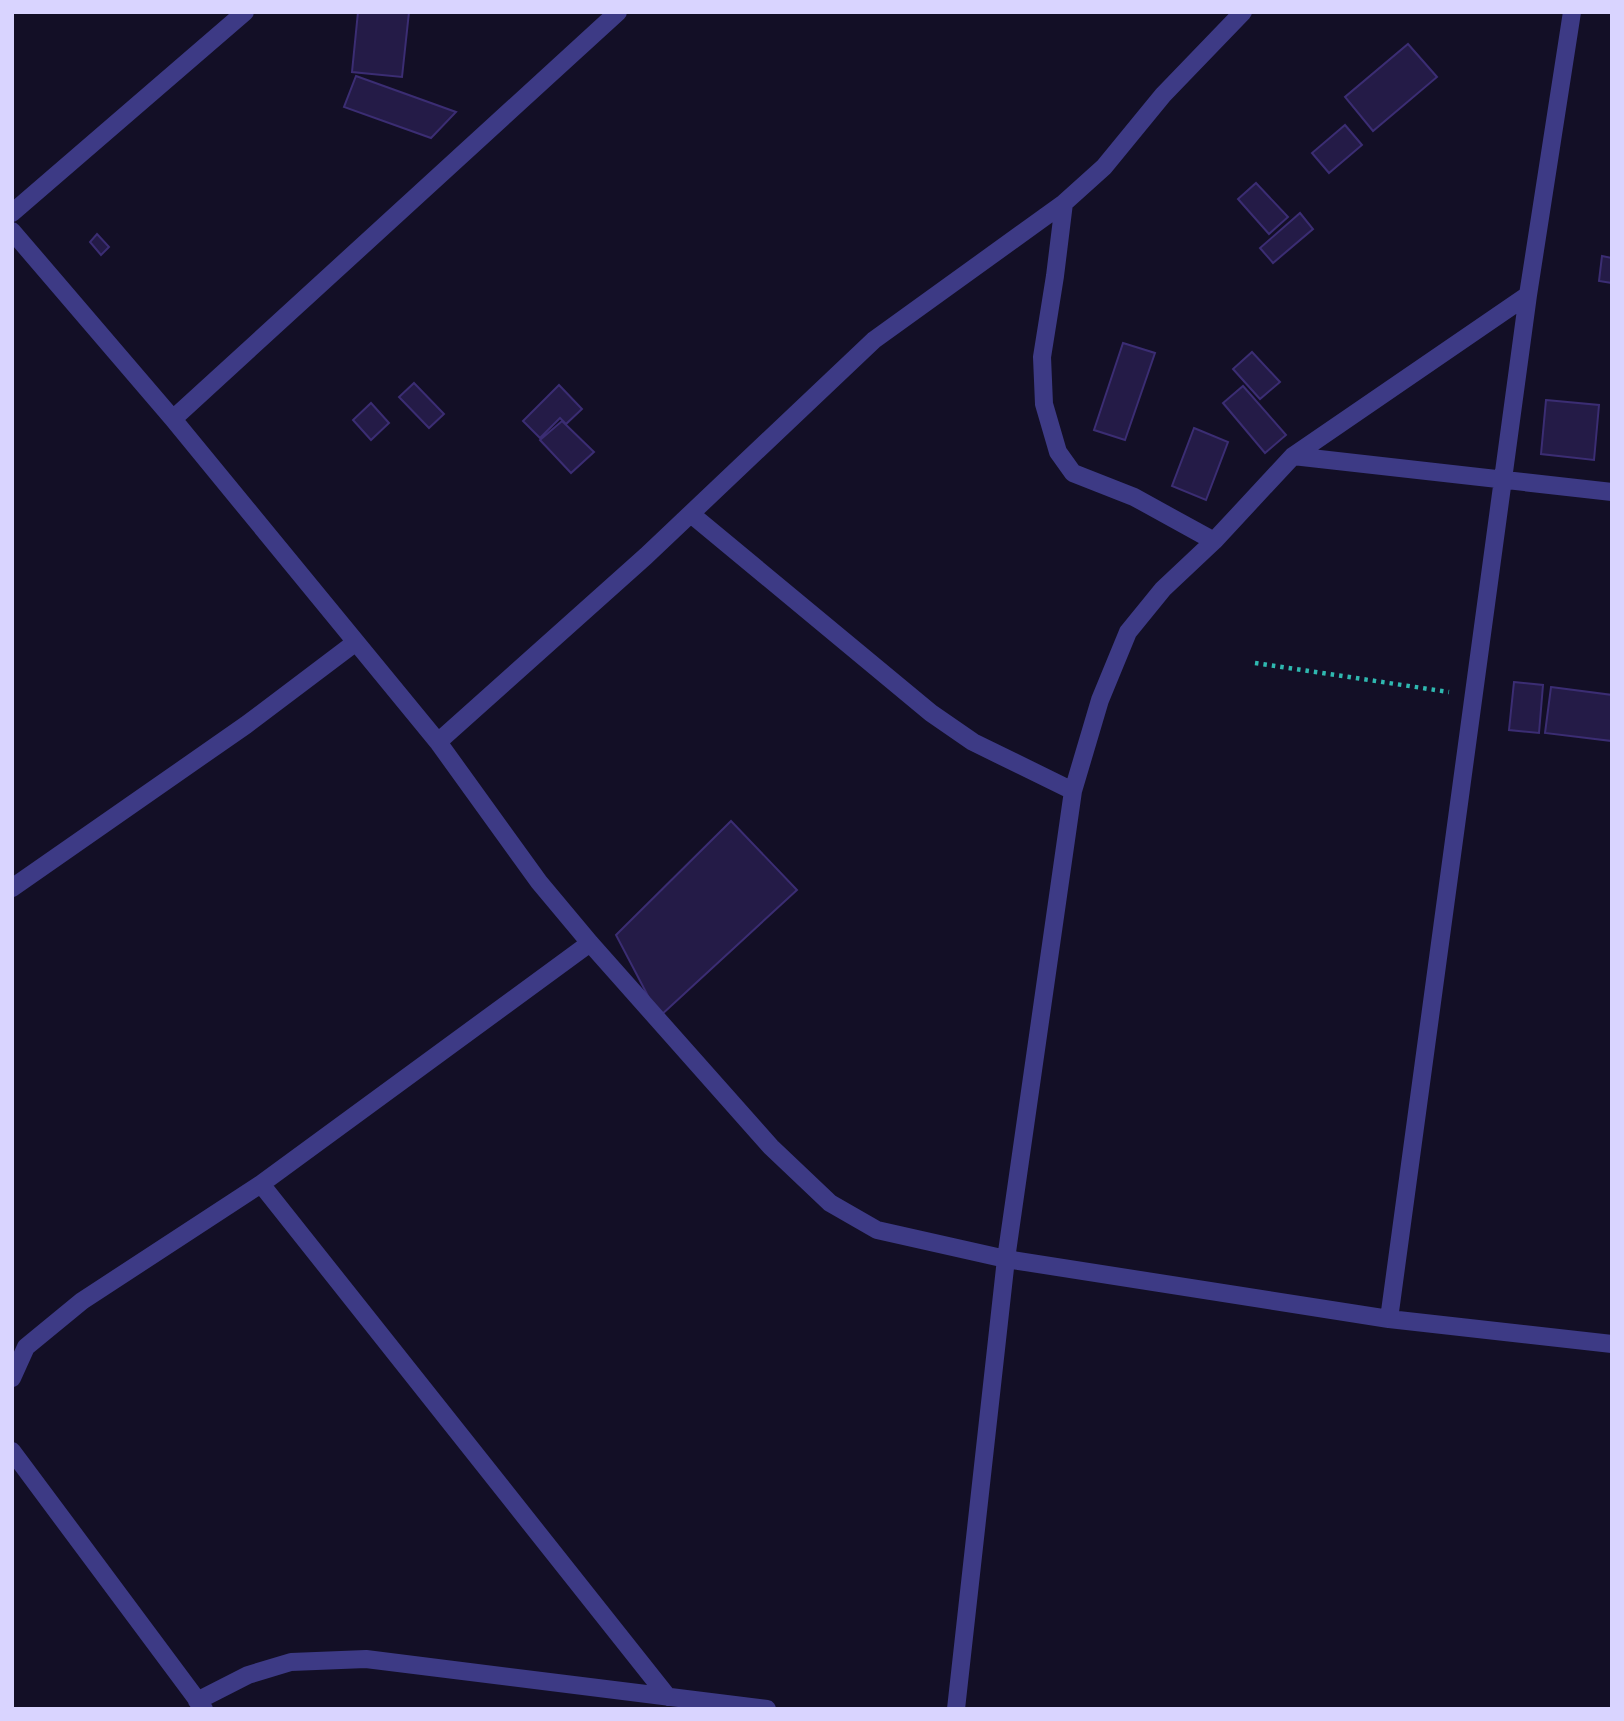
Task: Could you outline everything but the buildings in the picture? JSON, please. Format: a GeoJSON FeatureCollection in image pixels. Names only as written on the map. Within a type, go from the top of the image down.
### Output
{"type":"FeatureCollection","features":[{"type":"Feature","properties":{"kind":"street"},"geometry":{"type":"LineString","coordinates":[[12,214],[245,12]]}},
{"type":"Feature","properties":{"kind":"street"},"geometry":{"type":"LineString","coordinates":[[173,419],[618,12]]}},
{"type":"Feature","properties":{"kind":"street"},"geometry":{"type":"LineString","coordinates":[[438,742],[691,514],[874,340],[1064,203],[1104,167],[1163,95],[1243,12]]}},
{"type":"Feature","properties":{"kind":"street"},"geometry":{"type":"LineString","coordinates":[[1389,1319],[1528,295],[1572,12]]}},
{"type":"Feature","properties":{"kind":"street"},"geometry":{"type":"LineString","coordinates":[[1064,203],[1042,357],[1044,404],[1058,452],[1073,472],[1134,497],[1214,541]]}},
{"type":"Feature","properties":{"kind":"street"},"geometry":{"type":"LineString","coordinates":[[12,231],[173,419],[438,742],[539,882],[590,943],[771,1147],[830,1203],[877,1230],[1006,1259],[1389,1319],[1612,1345]]}},
{"type":"Feature","properties":{"kind":"street"},"geometry":{"type":"LineString","coordinates":[[956,1709],[1006,1259],[1073,791],[1100,700],[1128,632],[1163,589],[1214,541],[1293,456],[1528,295]]}},
{"type":"Feature","properties":{"kind":"street"},"geometry":{"type":"LineString","coordinates":[[1293,456],[1612,492]]}},
{"type":"Feature","properties":{"kind":"street"},"geometry":{"type":"LineString","coordinates":[[691,514],[931,713],[973,742],[1073,791]]}},
{"type":"Feature","properties":{"kind":"street"},"geometry":{"type":"LineString","coordinates":[[12,888],[246,725],[356,642]]}},
{"type":"Feature","properties":{"kind":"street"},"geometry":{"type":"LineString","coordinates":[[12,1378],[26,1347],[82,1301],[261,1184],[590,943]]}},
{"type":"Feature","properties":{"kind":"street"},"geometry":{"type":"LineString","coordinates":[[261,1184],[668,1697]]}},
{"type":"Feature","properties":{"kind":"street"},"geometry":{"type":"LineString","coordinates":[[12,1451],[200,1705],[248,1675],[291,1662],[366,1659],[767,1709]]}},
{"type":"Feature","properties":{"kind":"path"},"geometry":{"type":"LineString","coordinates":[[1255,663],[1474,695]]}}]}
